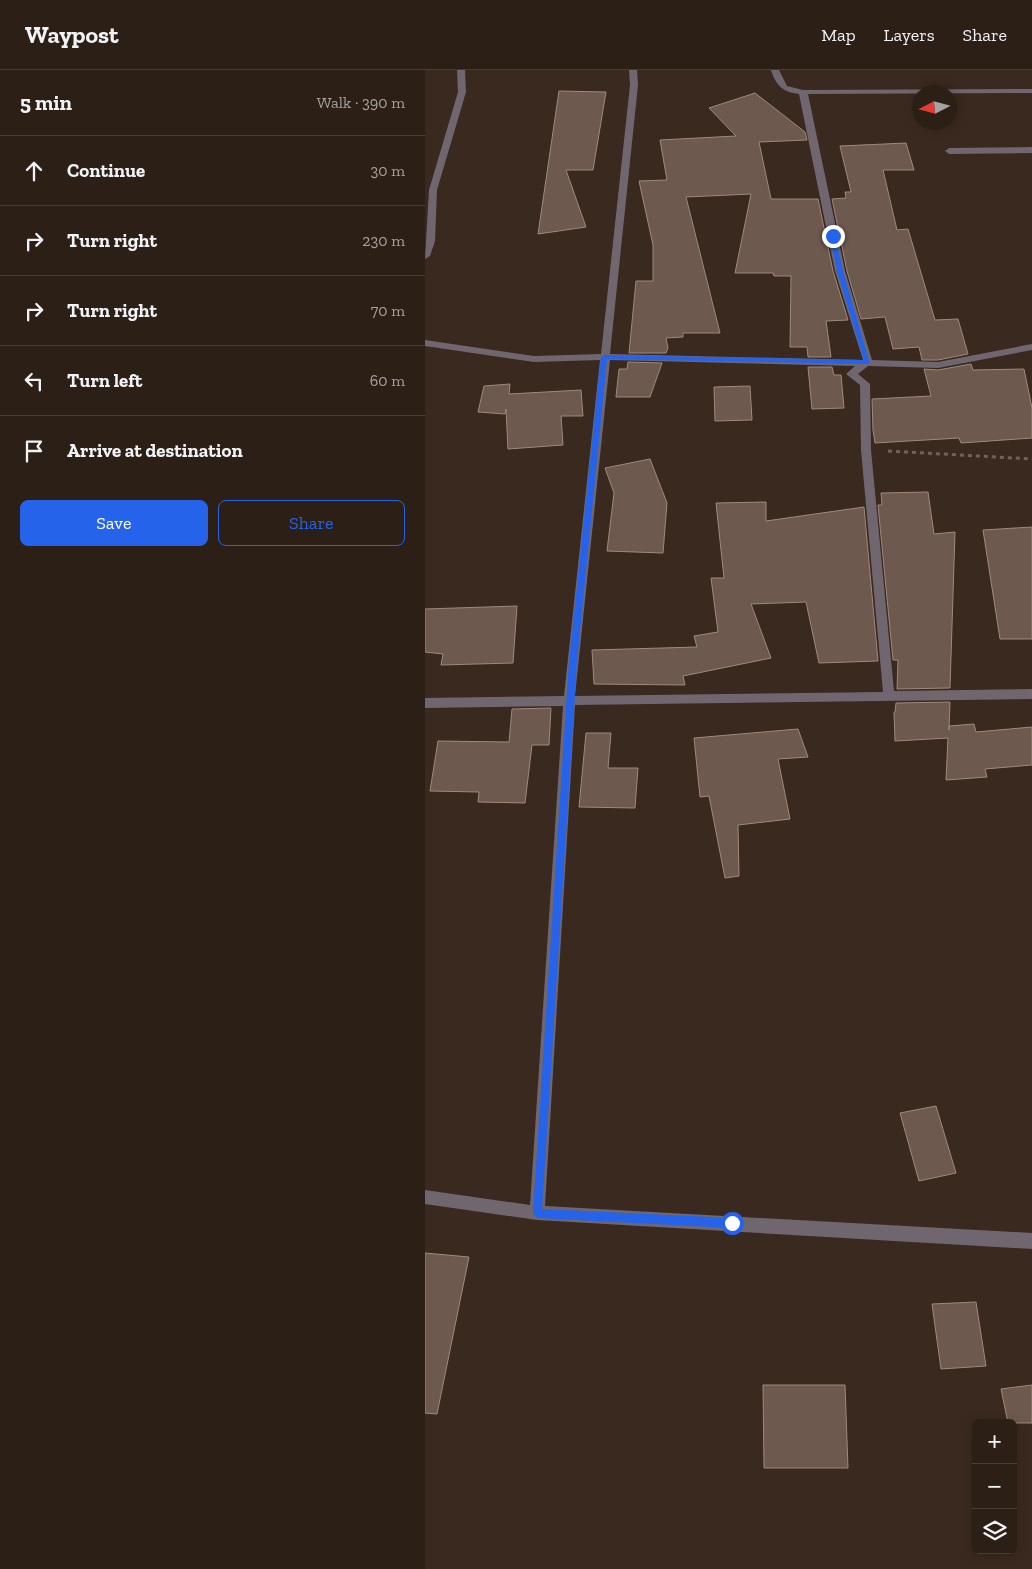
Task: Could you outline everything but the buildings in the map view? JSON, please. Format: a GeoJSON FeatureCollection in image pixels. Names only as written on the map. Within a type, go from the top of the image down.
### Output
{"type":"FeatureCollection","features":[{"type":"Feature","properties":{"kind":"street"},"geometry":{"type":"LineString","coordinates":[[425,256],[431,241],[433,190],[462,92],[461,70]]}},
{"type":"Feature","properties":{"kind":"street"},"geometry":{"type":"LineString","coordinates":[[537,1213],[569,701],[625,174],[634,85],[633,70]]}},
{"type":"Feature","properties":{"kind":"street"},"geometry":{"type":"LineString","coordinates":[[775,70],[778,83],[787,90],[803,92],[1032,91]]}},
{"type":"Feature","properties":{"kind":"street"},"geometry":{"type":"LineString","coordinates":[[803,92],[840,271],[868,362]]}},
{"type":"Feature","properties":{"kind":"street"},"geometry":{"type":"LineString","coordinates":[[949,151],[1032,150]]}},
{"type":"Feature","properties":{"kind":"street"},"geometry":{"type":"LineString","coordinates":[[425,343],[534,359],[605,357],[938,365],[1032,347]]}},
{"type":"Feature","properties":{"kind":"street"},"geometry":{"type":"LineString","coordinates":[[868,362],[851,374],[865,384],[866,450],[889,696]]}},
{"type":"Feature","properties":{"kind":"street"},"geometry":{"type":"LineString","coordinates":[[425,703],[1032,694]]}},
{"type":"Feature","properties":{"kind":"street"},"geometry":{"type":"LineString","coordinates":[[425,1197],[537,1213],[1032,1241]]}},
{"type":"Feature","properties":{"kind":"path"},"geometry":{"type":"LineString","coordinates":[[866,450],[1032,459]]}},
{"type":"Feature","properties":{"kind":"route"},"geometry":{"type":"LineString","coordinates":[[732,1223],[537,1213],[569,701],[605,357],[868,362],[840,271],[833,236]]}}]}
